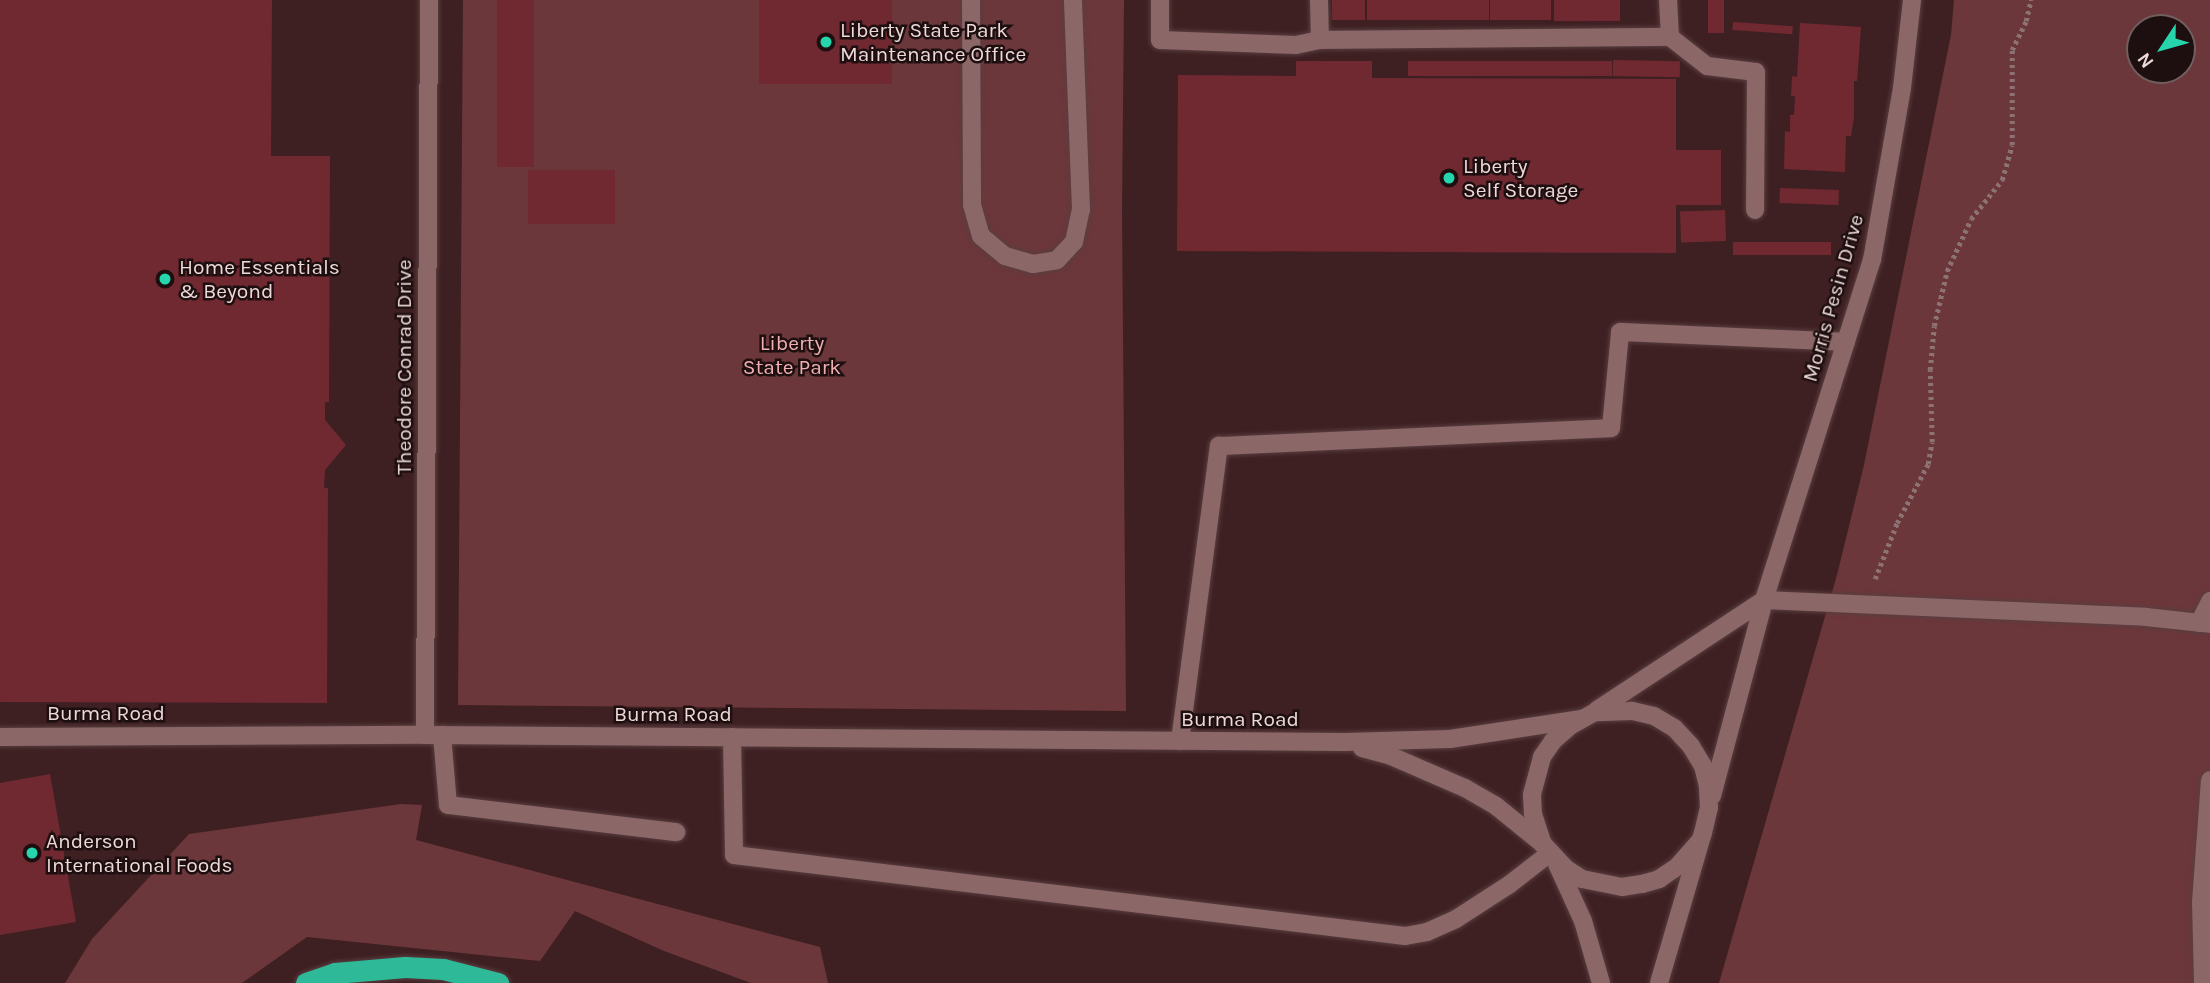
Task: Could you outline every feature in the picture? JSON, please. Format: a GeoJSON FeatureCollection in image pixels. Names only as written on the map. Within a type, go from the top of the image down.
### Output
{"type":"FeatureCollection","features":[{"type":"Feature","properties":{"kind":"highway"},"geometry":{"type":"LineString","coordinates":[[306,983],[335,973],[405,967],[443,969],[498,983]]}},
{"type":"Feature","properties":{"kind":"street","name":"Theodore Conrad Drive"},"geometry":{"type":"LineString","coordinates":[[429,0],[434,735],[448,805],[676,832]]}},
{"type":"Feature","properties":{"kind":"street"},"geometry":{"type":"LineString","coordinates":[[971,0],[972,205],[981,236],[1004,256],[1033,264],[1057,260],[1074,242],[1081,210],[1073,0]]}},
{"type":"Feature","properties":{"kind":"street"},"geometry":{"type":"LineString","coordinates":[[1160,0],[1160,40],[1296,45],[1320,40],[1670,37],[1707,66],[1756,72],[1755,210]]}},
{"type":"Feature","properties":{"kind":"street"},"geometry":{"type":"LineString","coordinates":[[1319,0],[1320,40]]}},
{"type":"Feature","properties":{"kind":"street"},"geometry":{"type":"LineString","coordinates":[[1668,0],[1670,37]]}},
{"type":"Feature","properties":{"kind":"street","name":"Morris Pesin Drive"},"geometry":{"type":"LineString","coordinates":[[1660,983],[1702,837],[1763,600],[1872,260],[1889,174],[1912,0]]}},
{"type":"Feature","properties":{"kind":"street"},"geometry":{"type":"LineString","coordinates":[[1180,741],[1219,446],[1611,428],[1620,332],[1846,342]]}},
{"type":"Feature","properties":{"kind":"street"},"geometry":{"type":"LineString","coordinates":[[1601,983],[1583,921],[1534,814],[1535,776],[1553,741],[1763,600],[2146,617],[2204,624],[2210,601]]}},
{"type":"Feature","properties":{"kind":"street"},"geometry":{"type":"LineString","coordinates":[[1549,851],[1582,878],[1622,887],[1659,878],[1678,866],[1702,837],[1709,808],[1708,786],[1703,766],[1691,746],[1674,728],[1654,716],[1633,711],[1588,716]]}},
{"type":"Feature","properties":{"kind":"street","name":"Burma Road"},"geometry":{"type":"LineString","coordinates":[[0,737],[434,735],[1345,742],[1463,738],[1588,716]]}},
{"type":"Feature","properties":{"kind":"street"},"geometry":{"type":"LineString","coordinates":[[732,737],[734,855],[1405,936],[1427,932],[1456,919],[1510,884],[1549,851]]}},
{"type":"Feature","properties":{"kind":"street","name":"Burma Road"},"geometry":{"type":"LineString","coordinates":[[1345,742],[1391,756],[1465,788],[1496,806],[1549,851]]}},
{"type":"Feature","properties":{"kind":"street"},"geometry":{"type":"LineString","coordinates":[[2209,787],[2203,983],[2210,982]]}},
{"type":"Feature","properties":{"kind":"path"},"geometry":{"type":"LineString","coordinates":[[1874,582],[1896,523],[1928,464],[1932,442],[1930,370],[1934,326],[1947,271],[1970,219],[2002,180],[2011,145],[2012,50],[2026,21],[2031,0]]}},
{"type":"Feature","properties":{"kind":"green space","name":"Liberty State Park"},"geometry":{"type":"Polygon","coordinates":[[[463,0],[1124,0],[1122,211],[1126,711],[458,705],[463,0]]]}},
{"type":"Feature","properties":{"kind":"green space"},"geometry":{"type":"Polygon","coordinates":[[[1954,0],[2210,0],[2210,983],[1719,983],[1837,575],[1864,465],[1951,35],[1954,0]]]}},
{"type":"Feature","properties":{"kind":"green space"},"geometry":{"type":"Polygon","coordinates":[[[401,804],[422,805],[416,840],[820,947],[828,983],[751,983],[664,951],[575,911],[540,961],[307,937],[242,983],[65,983],[92,939],[189,834],[401,804]]]}},
{"type":"Feature","properties":{"kind":"building","name":"Home Essentials & Beyond"},"geometry":{"type":"Polygon","coordinates":[[[0,0],[272,0],[271,156],[330,156],[329,402],[325,402],[325,420],[346,445],[325,470],[324,488],[328,488],[327,703],[0,702],[0,0]]]}},
{"type":"Feature","properties":{"kind":"building"},"geometry":{"type":"Polygon","coordinates":[[[497,0],[534,0],[534,167],[497,167],[497,0]]]}},
{"type":"Feature","properties":{"kind":"building","name":"Liberty State Park Maintenance Office"},"geometry":{"type":"Polygon","coordinates":[[[759,0],[892,0],[892,84],[759,84],[759,0]]]}},
{"type":"Feature","properties":{"kind":"building"},"geometry":{"type":"Polygon","coordinates":[[[1332,0],[1365,0],[1365,20],[1332,20],[1332,0]]]}},
{"type":"Feature","properties":{"kind":"building"},"geometry":{"type":"Polygon","coordinates":[[[1367,0],[1489,0],[1489,20],[1367,20],[1367,0]]]}},
{"type":"Feature","properties":{"kind":"building"},"geometry":{"type":"Polygon","coordinates":[[[1490,0],[1551,0],[1551,20],[1490,20],[1490,0]]]}},
{"type":"Feature","properties":{"kind":"building"},"geometry":{"type":"Polygon","coordinates":[[[1554,0],[1620,0],[1620,21],[1554,21],[1554,0]]]}},
{"type":"Feature","properties":{"kind":"building"},"geometry":{"type":"Polygon","coordinates":[[[1708,0],[1724,0],[1724,33],[1708,33],[1708,0]]]}},
{"type":"Feature","properties":{"kind":"building"},"geometry":{"type":"Polygon","coordinates":[[[1733,22],[1793,26],[1792,34],[1732,30],[1733,22]]]}},
{"type":"Feature","properties":{"kind":"building"},"geometry":{"type":"Polygon","coordinates":[[[1800,23],[1861,27],[1857,81],[1854,81],[1854,117],[1851,136],[1846,136],[1845,172],[1784,169],[1785,131],[1790,132],[1790,115],[1794,115],[1792,76],[1797,77],[1800,23]]]}},
{"type":"Feature","properties":{"kind":"building"},"geometry":{"type":"Polygon","coordinates":[[[1613,60],[1680,61],[1680,77],[1613,76],[1613,60]]]}},
{"type":"Feature","properties":{"kind":"building","name":"Liberty Self Storage"},"geometry":{"type":"Polygon","coordinates":[[[1296,61],[1372,61],[1372,78],[1676,79],[1676,150],[1721,150],[1721,205],[1676,205],[1676,253],[1177,251],[1178,75],[1296,76],[1296,61]]]}},
{"type":"Feature","properties":{"kind":"building"},"geometry":{"type":"Polygon","coordinates":[[[1408,61],[1612,61],[1612,76],[1408,76],[1408,61]]]}},
{"type":"Feature","properties":{"kind":"building"},"geometry":{"type":"Polygon","coordinates":[[[528,170],[615,170],[615,224],[528,224],[528,170]]]}},
{"type":"Feature","properties":{"kind":"building"},"geometry":{"type":"Polygon","coordinates":[[[1780,188],[1839,190],[1838,205],[1779,203],[1780,188]]]}},
{"type":"Feature","properties":{"kind":"building"},"geometry":{"type":"Polygon","coordinates":[[[1725,210],[1726,241],[1681,243],[1680,212],[1725,210]]]}},
{"type":"Feature","properties":{"kind":"building"},"geometry":{"type":"Polygon","coordinates":[[[1733,242],[1831,242],[1831,255],[1733,255],[1733,242]]]}},
{"type":"Feature","properties":{"kind":"building","name":"Anderson International Foods"},"geometry":{"type":"Polygon","coordinates":[[[50,774],[76,922],[0,935],[0,783],[50,774]]]}},
{"type":"Feature","properties":{"kind":"place","name":"Liberty State Park Maintenance Office"},"geometry":{"type":"Point","coordinates":[826,42]}},
{"type":"Feature","properties":{"kind":"place","name":"Liberty Self Storage"},"geometry":{"type":"Point","coordinates":[1449,178]}},
{"type":"Feature","properties":{"kind":"place","name":"Home Essentials & Beyond"},"geometry":{"type":"Point","coordinates":[165,279]}},
{"type":"Feature","properties":{"kind":"place","name":"Anderson International Foods"},"geometry":{"type":"Point","coordinates":[32,853]}}]}
